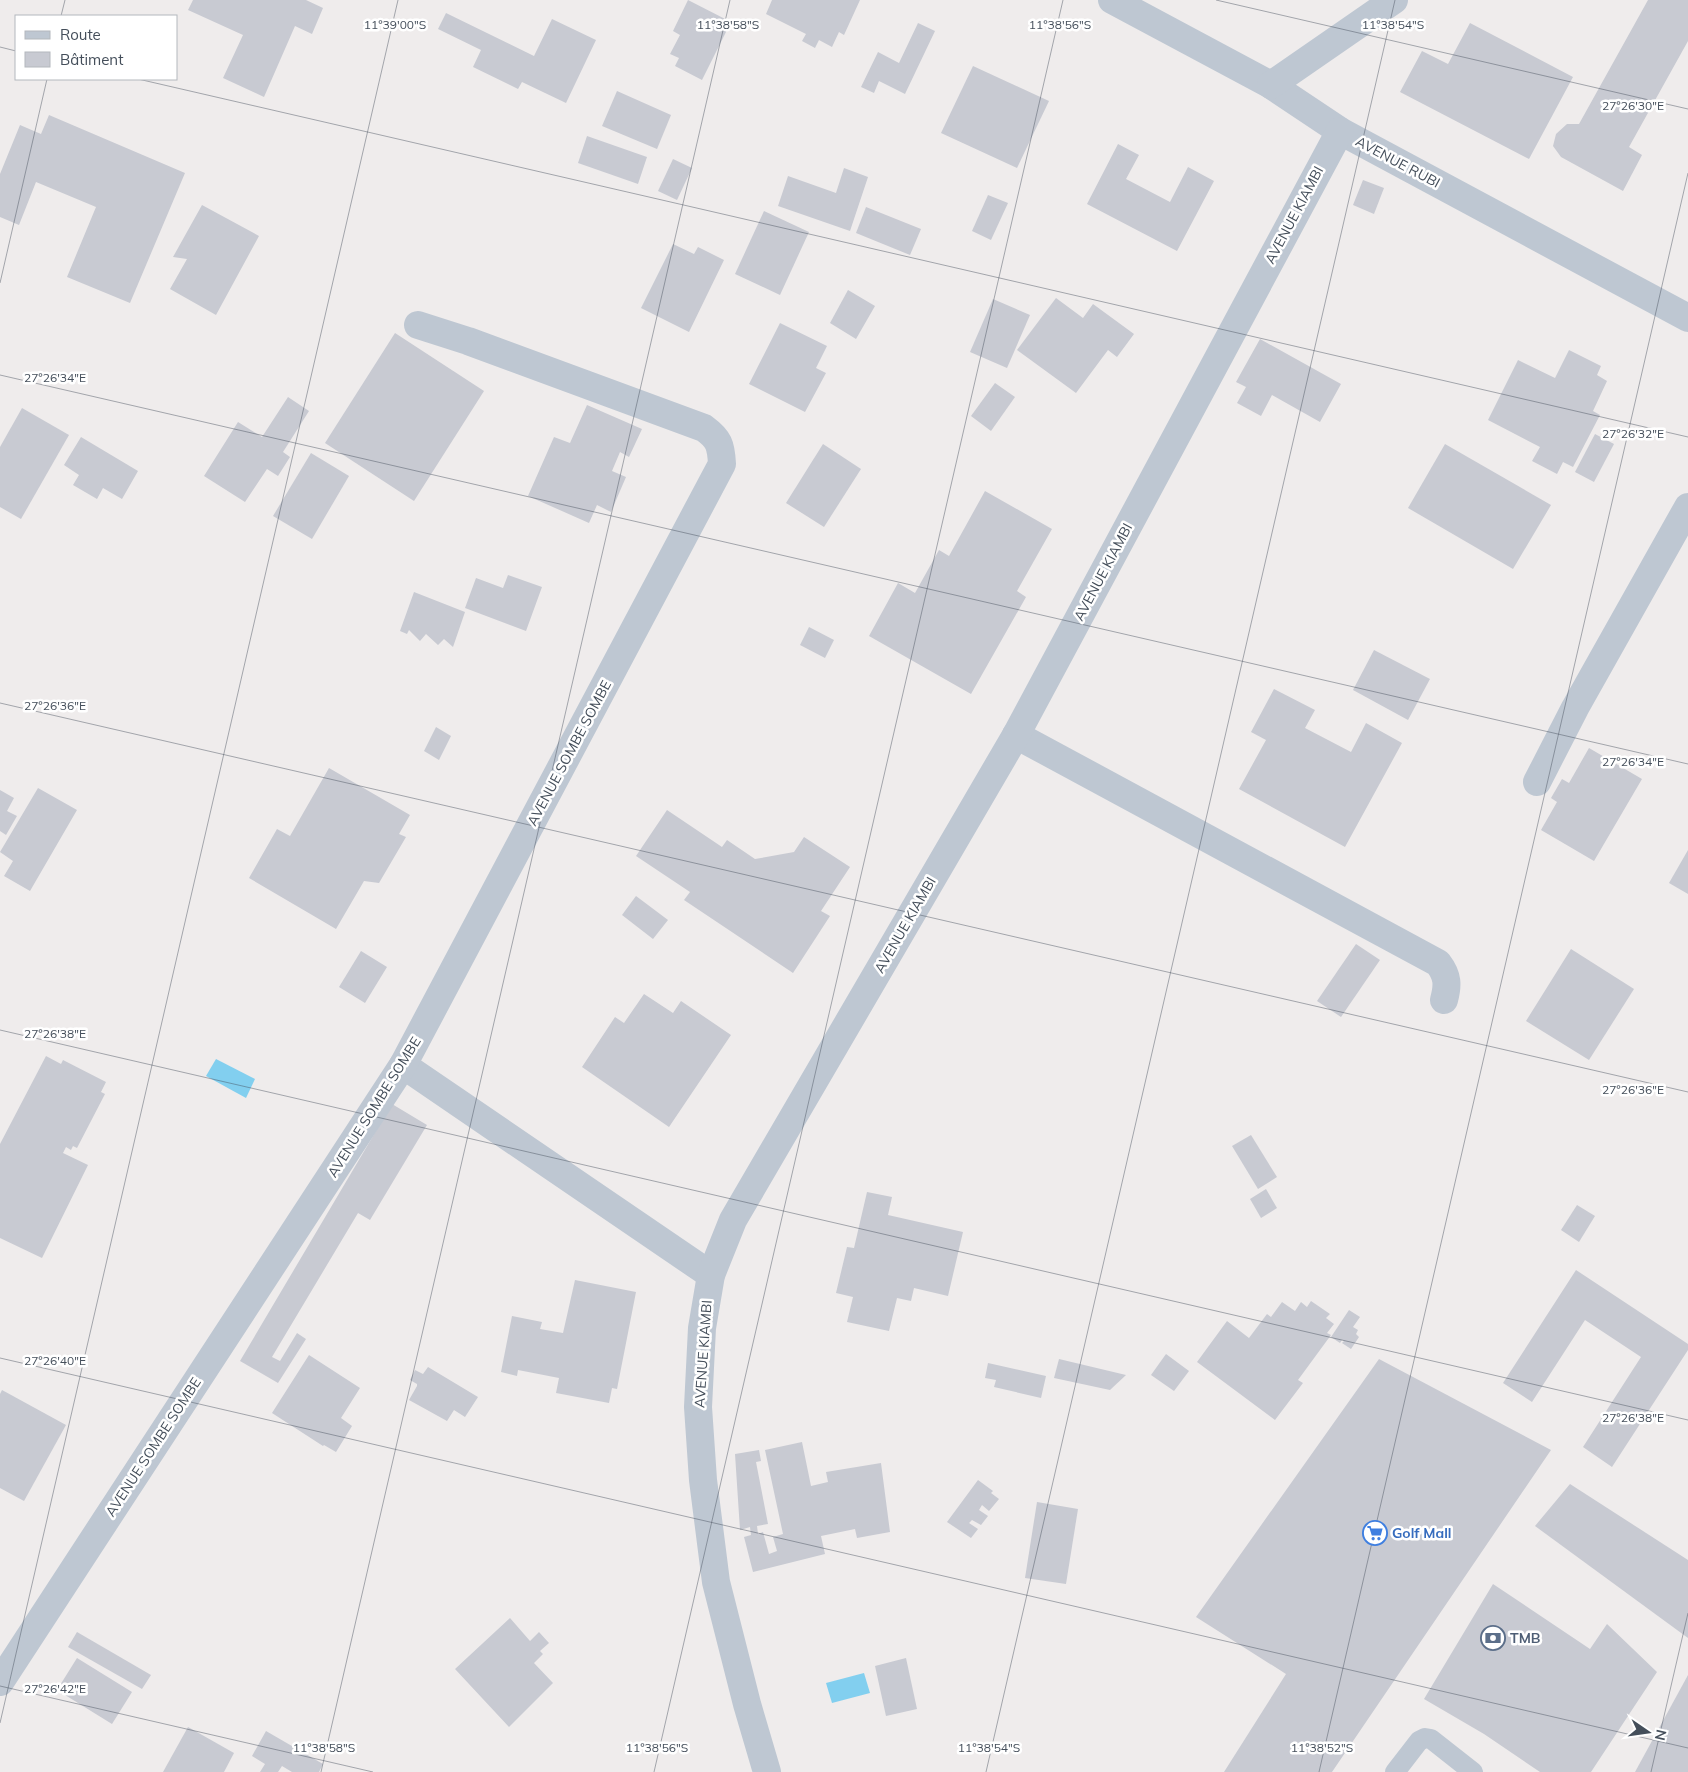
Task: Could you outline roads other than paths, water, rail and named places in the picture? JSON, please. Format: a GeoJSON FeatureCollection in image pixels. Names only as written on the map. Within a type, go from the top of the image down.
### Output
{"type":"FeatureCollection","features":[{"type":"Feature","properties":{"kind":"street","name":"AVENUE RUBI"},"geometry":{"type":"LineString","coordinates":[[1112,0],[1271,85],[1340,131],[1688,318]]}},
{"type":"Feature","properties":{"kind":"street"},"geometry":{"type":"LineString","coordinates":[[1271,85],[1394,0]]}},
{"type":"Feature","properties":{"kind":"street","name":"AVENUE KIAMBI"},"geometry":{"type":"LineString","coordinates":[[767,1772],[747,1704],[716,1582],[702,1480],[699,1397],[702,1328],[711,1275],[733,1220],[1016,735],[1340,131]]}},
{"type":"Feature","properties":{"kind":"street","name":"AVENUE SOMBE SOMBE"},"geometry":{"type":"LineString","coordinates":[[0,1682],[403,1065],[722,464],[719,443],[713,434],[704,428],[468,341],[418,325]]}},
{"type":"Feature","properties":{"kind":"street"},"geometry":{"type":"LineString","coordinates":[[1537,782],[1575,708],[1688,507]]}},
{"type":"Feature","properties":{"kind":"street"},"geometry":{"type":"LineString","coordinates":[[1016,735],[1438,963],[1445,972],[1448,985],[1444,1000]]}},
{"type":"Feature","properties":{"kind":"street"},"geometry":{"type":"LineString","coordinates":[[403,1065],[711,1275]]}},
{"type":"Feature","properties":{"kind":"lane"},"geometry":{"type":"LineString","coordinates":[[1396,1772],[1419,1741],[1425,1738],[1431,1739],[1473,1772]]}},
{"type":"Feature","properties":{"kind":"water"},"geometry":{"type":"Polygon","coordinates":[[[216,1059],[255,1079],[246,1098],[206,1076],[216,1059]]]}},
{"type":"Feature","properties":{"kind":"water"},"geometry":{"type":"Polygon","coordinates":[[[864,1673],[870,1693],[832,1703],[826,1683],[864,1673]]]}},
{"type":"Feature","properties":{"kind":"place","name":"Golf Mall"},"geometry":{"type":"Point","coordinates":[1375,1533]}},
{"type":"Feature","properties":{"kind":"place","name":"TMB"},"geometry":{"type":"Point","coordinates":[1493,1638]}}]}
